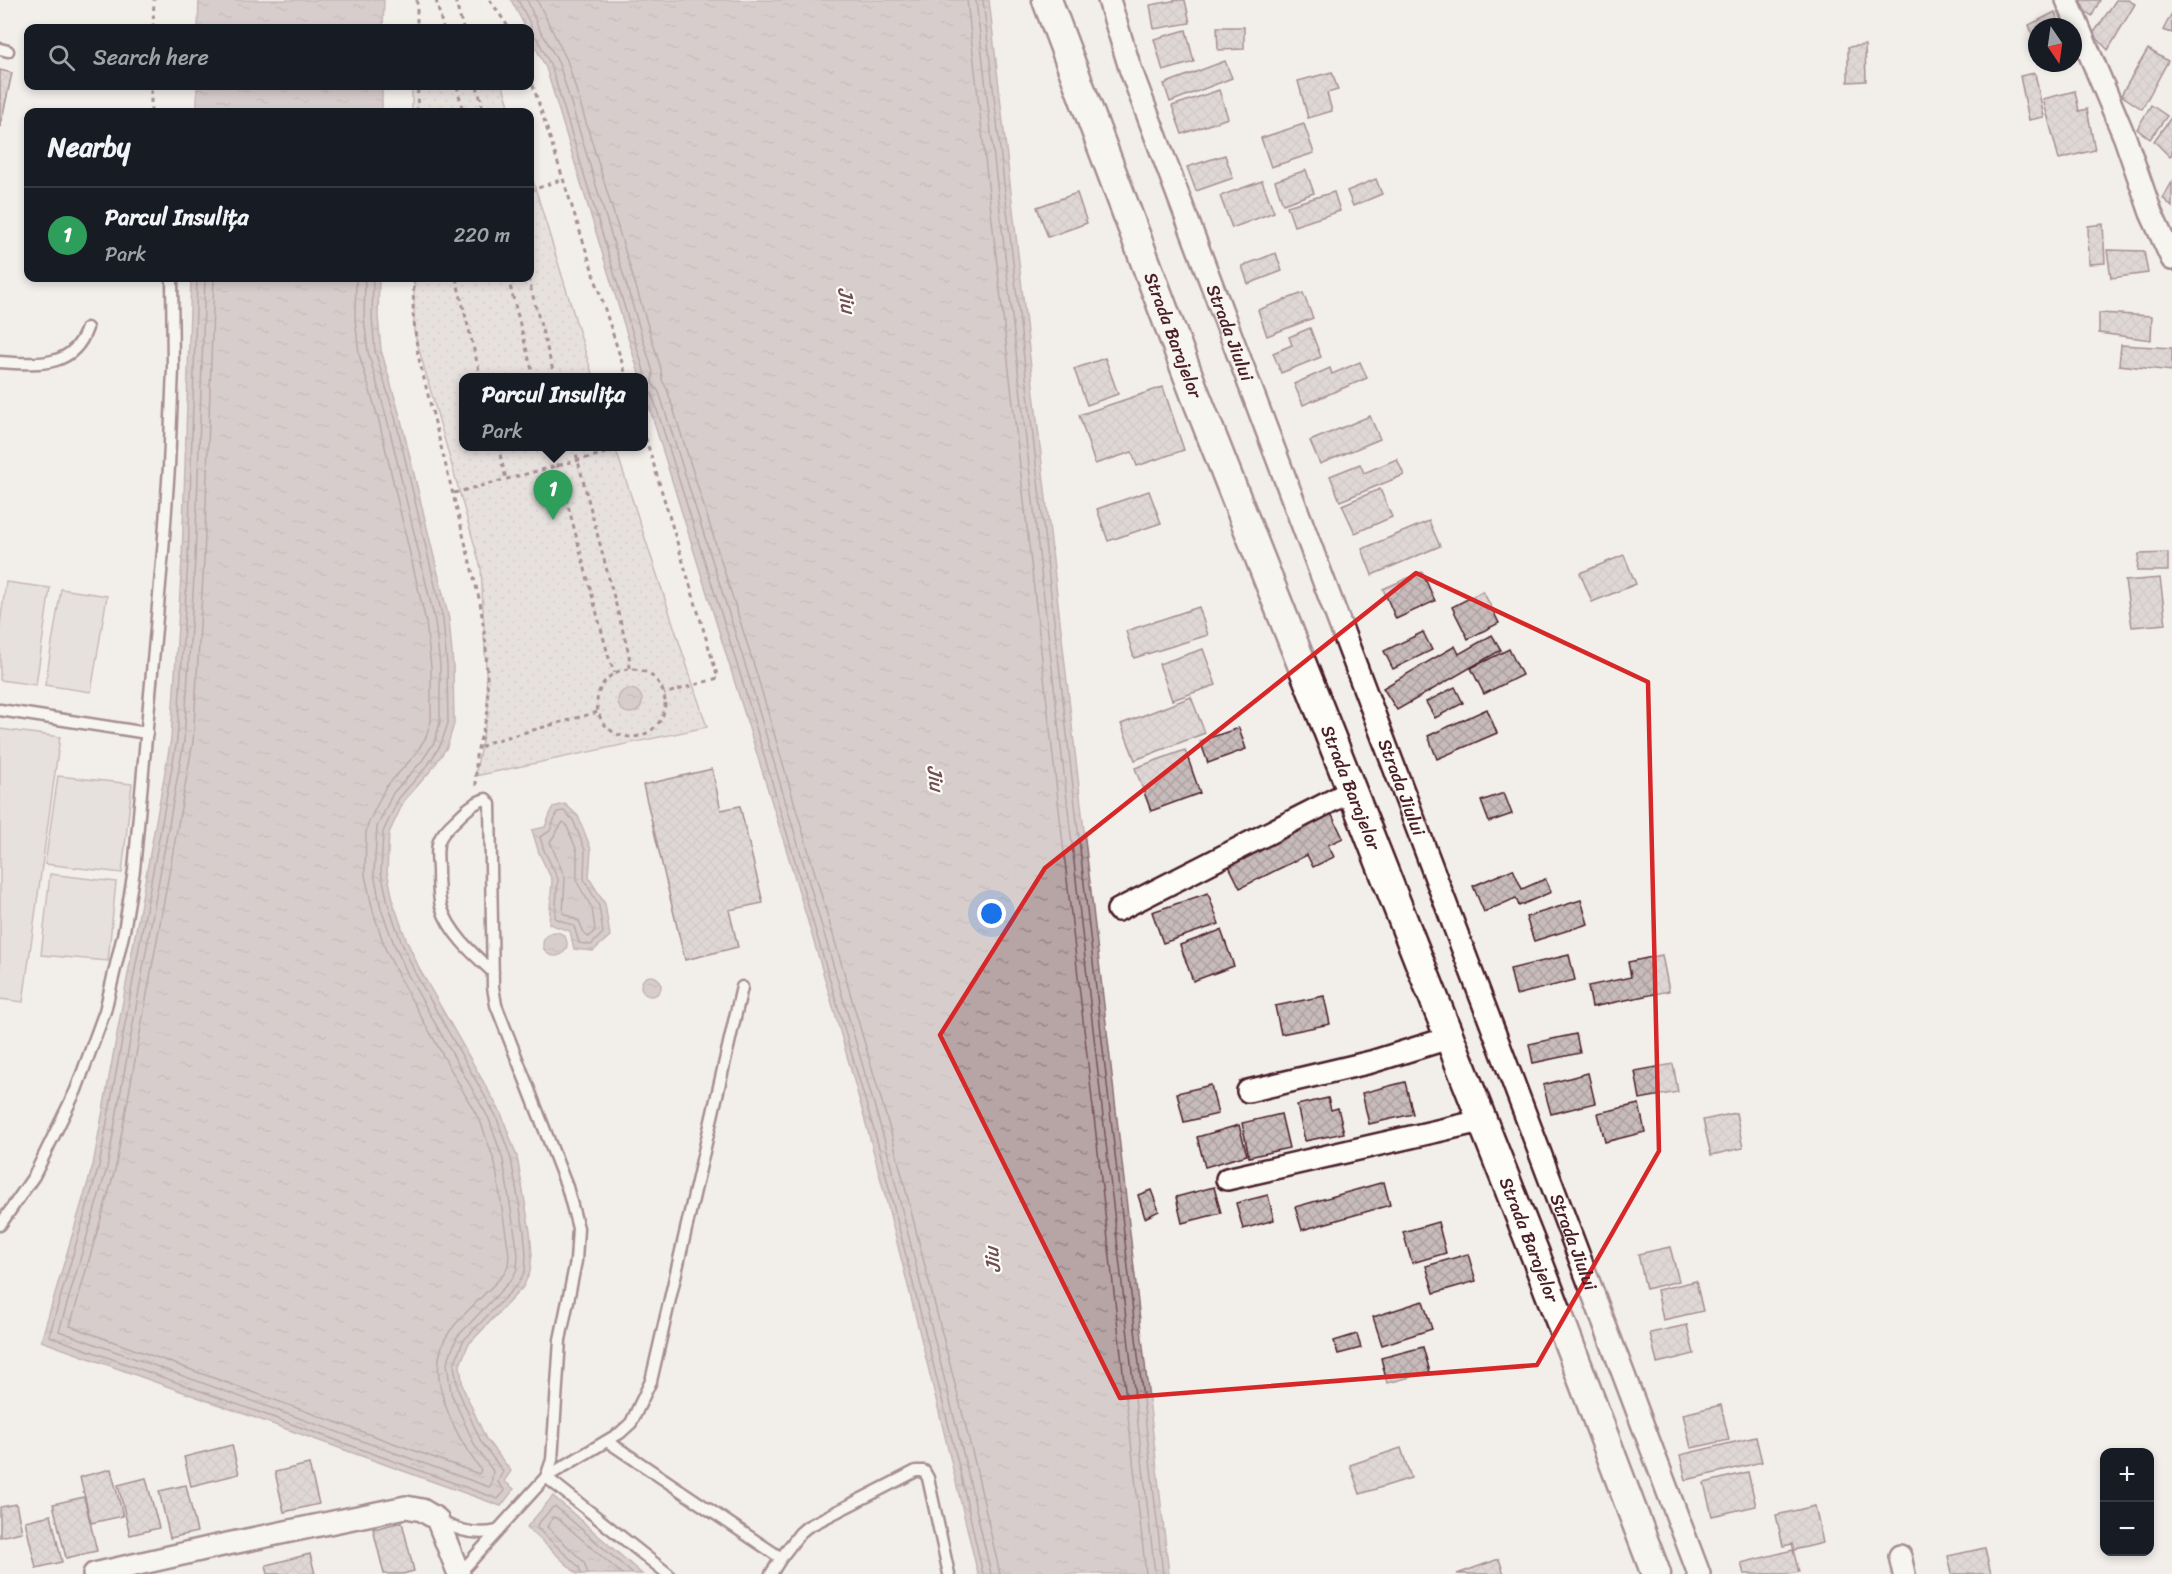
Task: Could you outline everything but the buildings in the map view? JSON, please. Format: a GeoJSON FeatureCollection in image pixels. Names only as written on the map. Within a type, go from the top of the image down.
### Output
{"type":"FeatureCollection","features":[{"type":"Feature","properties":{"kind":"main road","name":"Strada Barajelor"},"geometry":{"type":"LineString","coordinates":[[1047,0],[1195,394],[1535,1254],[1656,1574]]}},
{"type":"Feature","properties":{"kind":"street","name":"Strada Jiului"},"geometry":{"type":"LineString","coordinates":[[1109,0],[1130,68],[1699,1574]]}},
{"type":"Feature","properties":{"kind":"street"},"geometry":{"type":"LineString","coordinates":[[2067,0],[2125,138],[2151,213],[2172,259]]}},
{"type":"Feature","properties":{"kind":"street"},"geometry":{"type":"LineString","coordinates":[[1118,910],[1351,791]]}},
{"type":"Feature","properties":{"kind":"street"},"geometry":{"type":"LineString","coordinates":[[1248,1091],[1371,1062],[1449,1038]]}},
{"type":"Feature","properties":{"kind":"street"},"geometry":{"type":"LineString","coordinates":[[1227,1179],[1481,1121]]}},
{"type":"Feature","properties":{"kind":"street"},"geometry":{"type":"LineString","coordinates":[[94,1574],[213,1546],[405,1507],[422,1510],[437,1520],[459,1574]]}},
{"type":"Feature","properties":{"kind":"lane"},"geometry":{"type":"LineString","coordinates":[[0,1225],[34,1176],[76,1090],[105,1011],[124,932],[134,870],[169,467],[173,369],[172,282]]}},
{"type":"Feature","properties":{"kind":"lane"},"geometry":{"type":"LineString","coordinates":[[0,362],[28,364],[57,360],[73,352],[82,343],[87,327]]}},
{"type":"Feature","properties":{"kind":"lane"},"geometry":{"type":"LineString","coordinates":[[0,710],[147,734]]}},
{"type":"Feature","properties":{"kind":"lane"},"geometry":{"type":"LineString","coordinates":[[493,972],[468,949],[441,906],[436,848],[438,838],[443,832],[478,801],[486,800],[490,804],[493,972],[496,1005],[567,1187],[578,1228],[576,1261],[560,1340],[552,1460],[546,1477]]}},
{"type":"Feature","properties":{"kind":"lane"},"geometry":{"type":"LineString","coordinates":[[459,1574],[546,1477],[620,1433],[631,1423],[651,1381],[742,987]]}},
{"type":"Feature","properties":{"kind":"lane"},"geometry":{"type":"LineString","coordinates":[[607,1441],[781,1558]]}},
{"type":"Feature","properties":{"kind":"lane"},"geometry":{"type":"LineString","coordinates":[[771,1574],[800,1533],[807,1527],[916,1471],[924,1471],[928,1478],[949,1574]]}},
{"type":"Feature","properties":{"kind":"lane"},"geometry":{"type":"LineString","coordinates":[[546,1477],[668,1574]]}},
{"type":"Feature","properties":{"kind":"lane"},"geometry":{"type":"LineString","coordinates":[[437,1520],[469,1533],[497,1532]]}},
{"type":"Feature","properties":{"kind":"path"},"geometry":{"type":"LineString","coordinates":[[153,24],[154,0]]}},
{"type":"Feature","properties":{"kind":"path"},"geometry":{"type":"LineString","coordinates":[[417,0],[417,24]]}},
{"type":"Feature","properties":{"kind":"path"},"geometry":{"type":"LineString","coordinates":[[436,0],[442,24]]}},
{"type":"Feature","properties":{"kind":"path"},"geometry":{"type":"LineString","coordinates":[[455,0],[462,24]]}},
{"type":"Feature","properties":{"kind":"path"},"geometry":{"type":"LineString","coordinates":[[490,0],[506,24]]}},
{"type":"Feature","properties":{"kind":"path"},"geometry":{"type":"LineString","coordinates":[[534,88],[625,373]]}},
{"type":"Feature","properties":{"kind":"path"},"geometry":{"type":"LineString","coordinates":[[151,90],[151,108]]}},
{"type":"Feature","properties":{"kind":"path"},"geometry":{"type":"LineString","coordinates":[[417,108],[418,90]]}},
{"type":"Feature","properties":{"kind":"path"},"geometry":{"type":"LineString","coordinates":[[458,90],[462,108]]}},
{"type":"Feature","properties":{"kind":"path"},"geometry":{"type":"LineString","coordinates":[[478,90],[483,108]]}},
{"type":"Feature","properties":{"kind":"path"},"geometry":{"type":"LineString","coordinates":[[534,191],[563,179]]}},
{"type":"Feature","properties":{"kind":"path"},"geometry":{"type":"LineString","coordinates":[[414,282],[413,313],[418,355],[480,602],[486,645],[488,711],[475,776],[478,801]]}},
{"type":"Feature","properties":{"kind":"path"},"geometry":{"type":"LineString","coordinates":[[457,282],[480,373]]}},
{"type":"Feature","properties":{"kind":"path"},"geometry":{"type":"LineString","coordinates":[[509,282],[533,373]]}},
{"type":"Feature","properties":{"kind":"path"},"geometry":{"type":"LineString","coordinates":[[529,282],[554,373]]}},
{"type":"Feature","properties":{"kind":"path"},"geometry":{"type":"LineString","coordinates":[[499,451],[506,479]]}},
{"type":"Feature","properties":{"kind":"path"},"geometry":{"type":"LineString","coordinates":[[553,451],[609,662],[615,673]]}},
{"type":"Feature","properties":{"kind":"path"},"geometry":{"type":"LineString","coordinates":[[575,451],[629,654],[630,668]]}},
{"type":"Feature","properties":{"kind":"path"},"geometry":{"type":"LineString","coordinates":[[454,493],[615,451]]}},
{"type":"Feature","properties":{"kind":"path"},"geometry":{"type":"LineString","coordinates":[[647,451],[718,678],[664,694]]}},
{"type":"Feature","properties":{"kind":"path"},"geometry":{"type":"LineString","coordinates":[[630,668],[651,675],[659,683],[664,694],[665,705],[656,726],[646,733],[624,736],[604,725],[598,712],[597,694],[602,684],[615,673],[630,668]]}},
{"type":"Feature","properties":{"kind":"path"},"geometry":{"type":"LineString","coordinates":[[479,748],[490,742],[598,712]]}},
{"type":"Feature","properties":{"kind":"highlighted area"},"geometry":{"type":"Polygon","coordinates":[[[1416,573],[1648,682],[1659,1151],[1537,1365],[1120,1398],[940,1035],[1045,868],[1416,573]]]}},
{"type":"Feature","properties":{"kind":"shaded area"},"geometry":{"type":"Polygon","coordinates":[[[412,90],[504,90],[510,108],[412,108],[412,90]]]}},
{"type":"Feature","properties":{"kind":"shaded area"},"geometry":{"type":"Polygon","coordinates":[[[534,184],[592,373],[459,373],[459,451],[616,451],[707,727],[475,776],[488,711],[481,568],[414,332],[414,282],[534,282],[534,184]]]}},
{"type":"Feature","properties":{"kind":"shaded area"},"geometry":{"type":"Polygon","coordinates":[[[6,582],[50,588],[36,685],[0,680],[0,624],[6,582]]]}},
{"type":"Feature","properties":{"kind":"shaded area"},"geometry":{"type":"Polygon","coordinates":[[[61,589],[107,596],[91,692],[45,685],[61,589]]]}},
{"type":"Feature","properties":{"kind":"shaded area"},"geometry":{"type":"Polygon","coordinates":[[[0,729],[60,737],[23,1002],[0,999],[0,729]]]}},
{"type":"Feature","properties":{"kind":"shaded area"},"geometry":{"type":"Polygon","coordinates":[[[58,776],[132,784],[122,873],[45,864],[58,776]]]}},
{"type":"Feature","properties":{"kind":"shaded area"},"geometry":{"type":"Polygon","coordinates":[[[50,874],[116,882],[108,961],[41,955],[50,874]]]}},
{"type":"Feature","properties":{"kind":"water"},"geometry":{"type":"Polygon","coordinates":[[[199,0],[384,0],[383,24],[198,24],[199,0]]]}},
{"type":"Feature","properties":{"kind":"water","name":"Jiu"},"geometry":{"type":"Polygon","coordinates":[[[511,0],[989,0],[1169,1574],[978,1574],[886,1199],[846,1051],[648,402],[648,373],[639,373],[546,68],[534,44],[534,24],[524,24],[511,0]]]}},
{"type":"Feature","properties":{"kind":"water"},"geometry":{"type":"Polygon","coordinates":[[[197,90],[382,90],[382,108],[197,108],[197,90]]]}},
{"type":"Feature","properties":{"kind":"water"},"geometry":{"type":"Polygon","coordinates":[[[191,282],[379,282],[378,317],[381,350],[400,416],[449,619],[454,724],[447,747],[432,769],[404,801],[389,833],[387,871],[394,905],[420,970],[501,1113],[517,1157],[530,1231],[532,1254],[530,1272],[523,1287],[468,1345],[460,1365],[463,1388],[486,1439],[511,1471],[504,1481],[514,1489],[501,1506],[41,1341],[93,1165],[171,739],[182,559],[191,282]]]}},
{"type":"Feature","properties":{"kind":"water"},"geometry":{"type":"Polygon","coordinates":[[[630,689],[635,690],[641,696],[641,706],[635,712],[630,713],[625,712],[619,706],[618,701],[619,696],[625,690],[630,689]]]}},
{"type":"Feature","properties":{"kind":"water"},"geometry":{"type":"Polygon","coordinates":[[[565,804],[578,816],[591,849],[589,878],[605,904],[610,936],[593,951],[574,949],[570,931],[549,924],[552,880],[539,853],[532,830],[545,827],[553,807],[565,804]]]}},
{"type":"Feature","properties":{"kind":"water"},"geometry":{"type":"Polygon","coordinates":[[[555,932],[564,935],[567,944],[564,953],[555,956],[546,953],[543,944],[546,935],[555,932]]]}},
{"type":"Feature","properties":{"kind":"water"},"geometry":{"type":"Polygon","coordinates":[[[651,976],[658,979],[661,986],[658,993],[651,996],[644,993],[641,986],[644,979],[651,976]]]}},
{"type":"Feature","properties":{"kind":"water"},"geometry":{"type":"Polygon","coordinates":[[[553,1496],[642,1574],[577,1574],[527,1527],[553,1496]]]}},
{"type":"Feature","properties":{"kind":"place","name":"Parcul Insulița"},"geometry":{"type":"Point","coordinates":[553,520]}}]}
